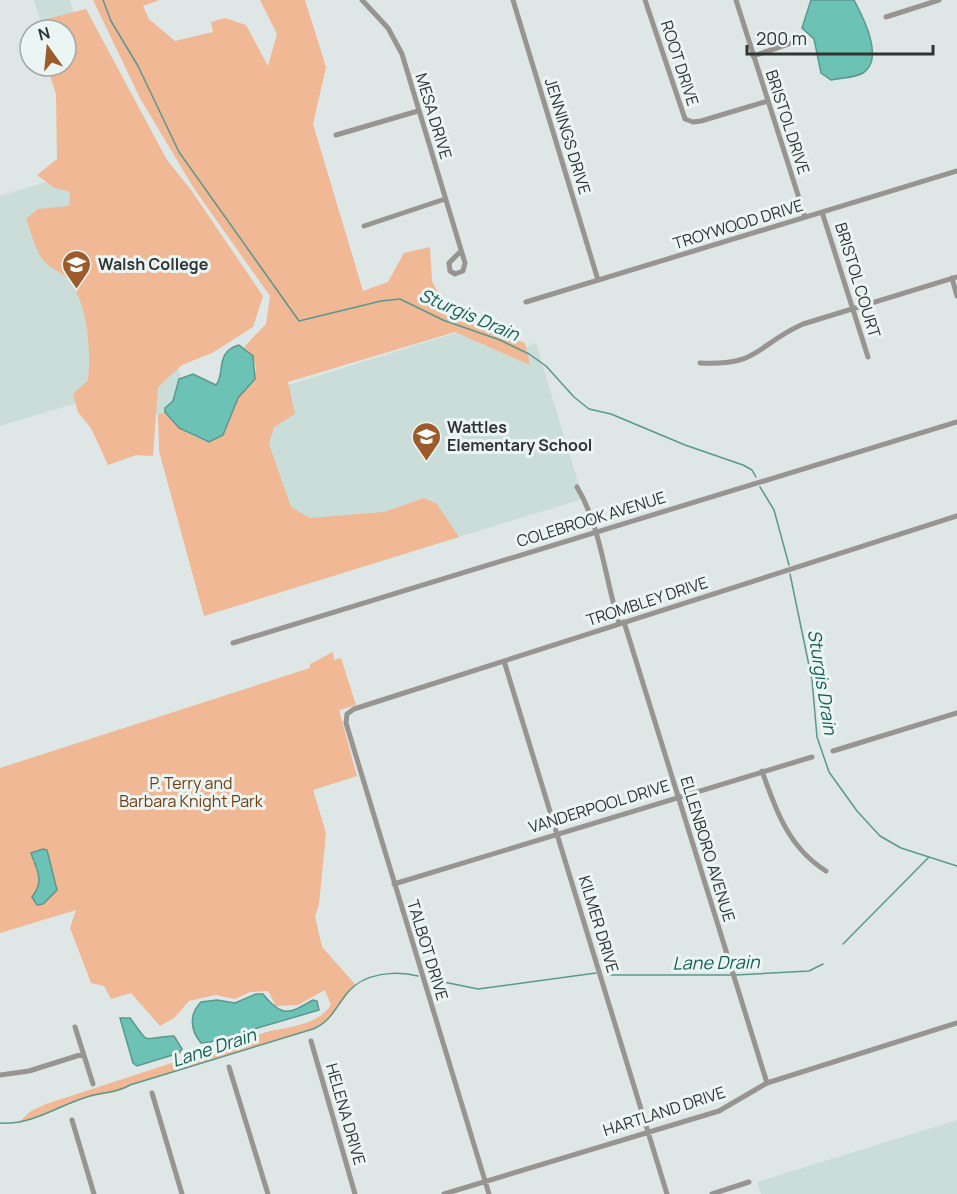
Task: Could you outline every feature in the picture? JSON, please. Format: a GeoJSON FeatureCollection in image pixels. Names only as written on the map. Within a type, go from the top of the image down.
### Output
{"type":"FeatureCollection","features":[{"type":"Feature","properties":{"kind":"street","name":"MESA DRIVE"},"geometry":{"type":"LineString","coordinates":[[362,0],[383,22],[397,42],[460,252]]}},
{"type":"Feature","properties":{"kind":"street","name":"JENNINGS DRIVE"},"geometry":{"type":"LineString","coordinates":[[513,0],[598,280]]}},
{"type":"Feature","properties":{"kind":"street","name":"ROOT DRIVE"},"geometry":{"type":"LineString","coordinates":[[645,0],[685,119],[693,122],[701,121],[768,101]]}},
{"type":"Feature","properties":{"kind":"street","name":"BRISTOL DRIVE"},"geometry":{"type":"LineString","coordinates":[[736,0],[805,217]]}},
{"type":"Feature","properties":{"kind":"street"},"geometry":{"type":"LineString","coordinates":[[886,17],[939,0]]}},
{"type":"Feature","properties":{"kind":"street"},"geometry":{"type":"LineString","coordinates":[[753,56],[792,43]]}},
{"type":"Feature","properties":{"kind":"street"},"geometry":{"type":"LineString","coordinates":[[336,135],[418,111]]}},
{"type":"Feature","properties":{"kind":"street","name":"TROYWOOD DRIVE"},"geometry":{"type":"LineString","coordinates":[[526,302],[957,171]]}},
{"type":"Feature","properties":{"kind":"street"},"geometry":{"type":"LineString","coordinates":[[364,226],[445,199]]}},
{"type":"Feature","properties":{"kind":"street","name":"BRISTOL COURT"},"geometry":{"type":"LineString","coordinates":[[822,212],[867,357]]}},
{"type":"Feature","properties":{"kind":"street"},"geometry":{"type":"LineString","coordinates":[[700,363],[726,364],[744,361],[756,355],[788,331],[954,278],[957,296]]}},
{"type":"Feature","properties":{"kind":"street","name":"COLEBROOK AVENUE"},"geometry":{"type":"LineString","coordinates":[[232,643],[957,422]]}},
{"type":"Feature","properties":{"kind":"street","name":"ELLENBORO AVENUE"},"geometry":{"type":"LineString","coordinates":[[577,487],[585,500],[766,1083]]}},
{"type":"Feature","properties":{"kind":"street","name":"TROMBLEY DRIVE"},"geometry":{"type":"LineString","coordinates":[[347,714],[354,709],[622,622],[957,516]]}},
{"type":"Feature","properties":{"kind":"street","name":"KILMER DRIVE"},"geometry":{"type":"LineString","coordinates":[[504,661],[667,1194]]}},
{"type":"Feature","properties":{"kind":"street"},"geometry":{"type":"LineString","coordinates":[[833,751],[957,713]]}},
{"type":"Feature","properties":{"kind":"street","name":"TALBOT DRIVE"},"geometry":{"type":"LineString","coordinates":[[347,714],[346,723],[489,1194]]}},
{"type":"Feature","properties":{"kind":"street","name":"VANDERPOOL DRIVE"},"geometry":{"type":"LineString","coordinates":[[394,884],[812,757]]}},
{"type":"Feature","properties":{"kind":"street"},"geometry":{"type":"LineString","coordinates":[[762,771],[779,815],[794,842],[814,863],[826,871]]}},
{"type":"Feature","properties":{"kind":"street","name":"HARTLAND DRIVE"},"geometry":{"type":"LineString","coordinates":[[444,1194],[728,1107],[766,1083],[957,1023]]}},
{"type":"Feature","properties":{"kind":"street"},"geometry":{"type":"LineString","coordinates":[[75,1027],[93,1084]]}},
{"type":"Feature","properties":{"kind":"street","name":"HELENA DRIVE"},"geometry":{"type":"LineString","coordinates":[[310,1041],[356,1194]]}},
{"type":"Feature","properties":{"kind":"street"},"geometry":{"type":"LineString","coordinates":[[0,1075],[29,1071],[83,1054]]}},
{"type":"Feature","properties":{"kind":"street"},"geometry":{"type":"LineString","coordinates":[[229,1067],[268,1194]]}},
{"type":"Feature","properties":{"kind":"street"},"geometry":{"type":"LineString","coordinates":[[152,1093],[182,1194]]}},
{"type":"Feature","properties":{"kind":"street"},"geometry":{"type":"LineString","coordinates":[[72,1120],[94,1194]]}},
{"type":"Feature","properties":{"kind":"street"},"geometry":{"type":"LineString","coordinates":[[711,1194],[750,1182]]}},
{"type":"Feature","properties":{"kind":"shaded area"},"geometry":{"type":"Polygon","coordinates":[[[34,0],[70,0],[75,18],[39,18],[34,0]]]}},
{"type":"Feature","properties":{"kind":"shaded area"},"geometry":{"type":"Polygon","coordinates":[[[811,0],[854,0],[867,27],[872,48],[869,67],[863,73],[831,80],[821,73],[814,39],[802,28],[811,0]]]}},
{"type":"Feature","properties":{"kind":"shaded area"},"geometry":{"type":"Polygon","coordinates":[[[78,27],[192,415],[468,329],[518,349],[536,343],[583,499],[215,611],[147,382],[0,426],[0,196],[84,170],[68,78],[78,78],[78,27]]]}},
{"type":"Feature","properties":{"kind":"shaded area"},"geometry":{"type":"Polygon","coordinates":[[[239,345],[253,356],[255,379],[238,398],[223,435],[209,442],[179,428],[165,412],[165,408],[173,401],[179,379],[193,374],[216,385],[223,358],[231,348],[239,345]]]}},
{"type":"Feature","properties":{"kind":"shaded area"},"geometry":{"type":"Polygon","coordinates":[[[47,850],[57,890],[43,904],[37,905],[32,897],[38,885],[39,875],[31,853],[47,850]]]}},
{"type":"Feature","properties":{"kind":"shaded area"},"geometry":{"type":"Polygon","coordinates":[[[256,994],[263,994],[281,1010],[292,1011],[313,1000],[317,1001],[319,1010],[201,1043],[192,1022],[194,1012],[201,1002],[217,1000],[235,1003],[256,994]]]}},
{"type":"Feature","properties":{"kind":"shaded area"},"geometry":{"type":"Polygon","coordinates":[[[120,1018],[130,1018],[141,1034],[148,1039],[174,1036],[182,1049],[179,1053],[137,1066],[133,1063],[120,1018]]]}},
{"type":"Feature","properties":{"kind":"shaded area"},"geometry":{"type":"Polygon","coordinates":[[[957,1120],[957,1194],[761,1194],[757,1182],[957,1120]]]}},
{"type":"Feature","properties":{"kind":"green space"},"geometry":{"type":"Polygon","coordinates":[[[93,0],[160,0],[143,6],[149,19],[175,41],[213,32],[211,22],[225,18],[246,25],[268,66],[277,34],[260,0],[305,0],[326,67],[313,124],[363,291],[388,282],[404,253],[430,247],[432,281],[448,313],[525,343],[530,365],[455,332],[288,382],[295,414],[274,427],[269,444],[291,507],[310,518],[384,512],[424,498],[437,504],[459,537],[204,616],[159,451],[158,415],[165,412],[179,427],[191,435],[210,442],[223,435],[237,400],[254,375],[255,362],[244,347],[266,324],[270,296],[195,190],[141,100],[93,0]]]}},
{"type":"Feature","properties":{"kind":"green space"},"geometry":{"type":"Polygon","coordinates":[[[86,9],[167,160],[191,190],[263,296],[253,327],[212,353],[182,365],[158,387],[153,456],[136,455],[108,465],[91,428],[78,412],[73,394],[88,380],[87,329],[81,303],[70,281],[41,257],[26,219],[38,209],[69,206],[70,192],[53,187],[37,175],[57,159],[56,94],[51,78],[78,78],[78,18],[51,18],[86,9]]]}},
{"type":"Feature","properties":{"kind":"green space","name":"P. Terry and Barbara Knight Park"},"geometry":{"type":"Polygon","coordinates":[[[333,652],[334,660],[341,658],[356,705],[339,710],[357,776],[313,790],[326,833],[319,904],[315,916],[322,947],[355,984],[330,1018],[313,1029],[130,1085],[116,1092],[88,1097],[17,1124],[31,1111],[46,1104],[270,1031],[304,1024],[319,1017],[331,1005],[325,990],[298,1005],[276,1006],[268,991],[250,992],[235,999],[215,995],[189,1001],[174,1018],[160,1026],[131,993],[111,999],[104,986],[91,983],[70,928],[76,910],[0,933],[0,768],[310,668],[310,664],[333,652]]]}},
{"type":"Feature","properties":{"kind":"waterway","name":"Sturgis Drain"},"geometry":{"type":"LineString","coordinates":[[103,0],[111,21],[138,66],[179,152],[299,321],[381,301],[400,299],[443,320],[500,340],[529,354],[546,366],[574,397],[589,409],[611,414],[685,445],[743,465],[752,470],[756,477]]}},
{"type":"Feature","properties":{"kind":"waterway","name":"Sturgis Drain"},"geometry":{"type":"LineString","coordinates":[[760,487],[774,510],[789,565]]}},
{"type":"Feature","properties":{"kind":"waterway","name":"Sturgis Drain"},"geometry":{"type":"LineString","coordinates":[[790,574],[812,680],[817,737],[829,772],[857,811],[880,836],[901,848],[957,866]]}},
{"type":"Feature","properties":{"kind":"waterway","name":"Lane Drain"},"geometry":{"type":"LineString","coordinates":[[843,944],[929,857]]}},
{"type":"Feature","properties":{"kind":"waterway","name":"Lane Drain"},"geometry":{"type":"LineString","coordinates":[[736,975],[809,971],[823,964]]}},
{"type":"Feature","properties":{"kind":"waterway","name":"Lane Drain"},"geometry":{"type":"LineString","coordinates":[[0,1123],[35,1118],[90,1096],[120,1090],[313,1029],[325,1022],[348,992],[363,981],[390,973],[418,976]]}},
{"type":"Feature","properties":{"kind":"waterway","name":"Lane Drain"},"geometry":{"type":"LineString","coordinates":[[429,979],[478,989],[596,973]]}},
{"type":"Feature","properties":{"kind":"waterway","name":"Lane Drain"},"geometry":{"type":"LineString","coordinates":[[607,975],[732,975]]}},
{"type":"Feature","properties":{"kind":"place","name":"Walsh College"},"geometry":{"type":"Point","coordinates":[77,290]}},
{"type":"Feature","properties":{"kind":"place","name":"Wattles Elementary School"},"geometry":{"type":"Point","coordinates":[426,462]}}]}
